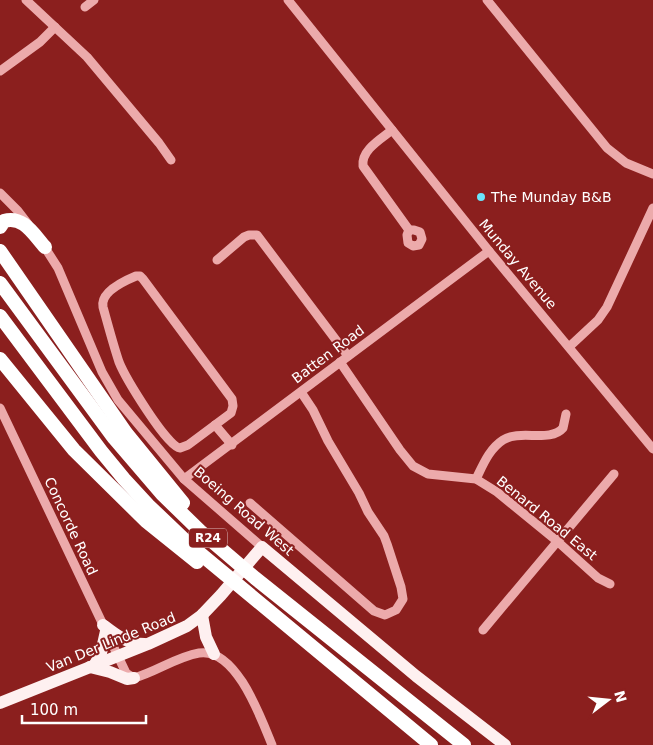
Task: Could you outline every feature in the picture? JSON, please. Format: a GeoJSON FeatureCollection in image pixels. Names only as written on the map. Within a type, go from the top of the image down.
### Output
{"type":"FeatureCollection","features":[{"type":"Feature","properties":{"kind":"highway"},"geometry":{"type":"LineString","coordinates":[[0,227],[4,221],[17,220],[24,224],[46,247]]}},
{"type":"Feature","properties":{"kind":"highway"},"geometry":{"type":"LineString","coordinates":[[0,243],[22,282]]}},
{"type":"Feature","properties":{"kind":"highway"},"geometry":{"type":"LineString","coordinates":[[0,251],[126,433],[173,492],[255,578]]}},
{"type":"Feature","properties":{"kind":"highway","name":"R24"},"geometry":{"type":"LineString","coordinates":[[0,283],[138,468],[200,531],[255,578],[464,745]]}},
{"type":"Feature","properties":{"kind":"highway","name":"R24"},"geometry":{"type":"LineString","coordinates":[[0,316],[101,451],[148,505],[191,546],[431,745]]}},
{"type":"Feature","properties":{"kind":"highway"},"geometry":{"type":"LineString","coordinates":[[0,359],[74,450],[146,521],[256,610],[329,662]]}},
{"type":"Feature","properties":{"kind":"highway"},"geometry":{"type":"LineString","coordinates":[[392,714],[422,745]]}},
{"type":"Feature","properties":{"kind":"main road","name":"Van Der Linde Road"},"geometry":{"type":"LineString","coordinates":[[0,704],[148,644],[187,626],[202,615],[222,595],[258,552]]}},
{"type":"Feature","properties":{"kind":"main road","name":"Boeing Road West"},"geometry":{"type":"LineString","coordinates":[[258,552],[505,745]]}},
{"type":"Feature","properties":{"kind":"main road"},"geometry":{"type":"LineString","coordinates":[[202,615],[206,637],[214,654]]}},
{"type":"Feature","properties":{"kind":"main road"},"geometry":{"type":"LineString","coordinates":[[134,678],[127,679],[92,666],[101,653],[104,628],[119,638],[136,644],[148,644]]}},
{"type":"Feature","properties":{"kind":"street"},"geometry":{"type":"LineString","coordinates":[[26,0],[76,46],[98,70],[159,142],[171,160]]}},
{"type":"Feature","properties":{"kind":"street"},"geometry":{"type":"LineString","coordinates":[[85,7],[94,0]]}},
{"type":"Feature","properties":{"kind":"street","name":"Munday Avenue"},"geometry":{"type":"LineString","coordinates":[[288,0],[489,251],[653,449]]}},
{"type":"Feature","properties":{"kind":"street"},"geometry":{"type":"LineString","coordinates":[[487,0],[607,148],[626,163],[653,174]]}},
{"type":"Feature","properties":{"kind":"street"},"geometry":{"type":"LineString","coordinates":[[0,71],[32,47],[36,39],[53,26]]}},
{"type":"Feature","properties":{"kind":"street"},"geometry":{"type":"LineString","coordinates":[[392,130],[366,152],[362,161],[363,166],[409,230]]}},
{"type":"Feature","properties":{"kind":"street","name":"Boeing Road West"},"geometry":{"type":"LineString","coordinates":[[0,193],[18,211],[46,247],[69,292],[102,372],[112,391],[184,479],[258,552]]}},
{"type":"Feature","properties":{"kind":"street"},"geometry":{"type":"LineString","coordinates":[[569,347],[598,320],[607,307],[653,208]]}},
{"type":"Feature","properties":{"kind":"street"},"geometry":{"type":"LineString","coordinates":[[217,260],[244,238],[257,234],[348,356]]}},
{"type":"Feature","properties":{"kind":"street","name":"Batten Road"},"geometry":{"type":"LineString","coordinates":[[184,479],[489,251]]}},
{"type":"Feature","properties":{"kind":"street"},"geometry":{"type":"LineString","coordinates":[[136,276],[144,279],[232,399],[231,413],[215,425],[188,445],[180,448],[173,445],[163,433],[129,383],[119,362],[102,303],[109,292],[136,276]]}},
{"type":"Feature","properties":{"kind":"street","name":"Benard Road East"},"geometry":{"type":"LineString","coordinates":[[340,362],[413,466],[428,474],[476,479],[506,498],[598,578],[610,584]]}},
{"type":"Feature","properties":{"kind":"street"},"geometry":{"type":"LineString","coordinates":[[250,503],[374,611],[385,615],[396,610],[400,605],[403,599],[401,587],[384,536],[368,512],[328,441],[313,410],[301,392]]}},
{"type":"Feature","properties":{"kind":"street","name":"Concorde Road"},"geometry":{"type":"LineString","coordinates":[[0,408],[4,427],[117,656],[126,673],[134,678]]}},
{"type":"Feature","properties":{"kind":"street"},"geometry":{"type":"LineString","coordinates":[[476,479],[488,456],[502,440],[523,434],[555,434],[563,428],[566,414]]}},
{"type":"Feature","properties":{"kind":"street"},"geometry":{"type":"LineString","coordinates":[[215,425],[232,444]]}},
{"type":"Feature","properties":{"kind":"street"},"geometry":{"type":"LineString","coordinates":[[483,630],[614,474]]}},
{"type":"Feature","properties":{"kind":"street"},"geometry":{"type":"LineString","coordinates":[[134,678],[192,655],[214,654],[230,667],[246,688],[272,745]]}},
{"type":"Feature","properties":{"kind":"place","name":"The Munday B&B"},"geometry":{"type":"Point","coordinates":[481,197]}}]}
